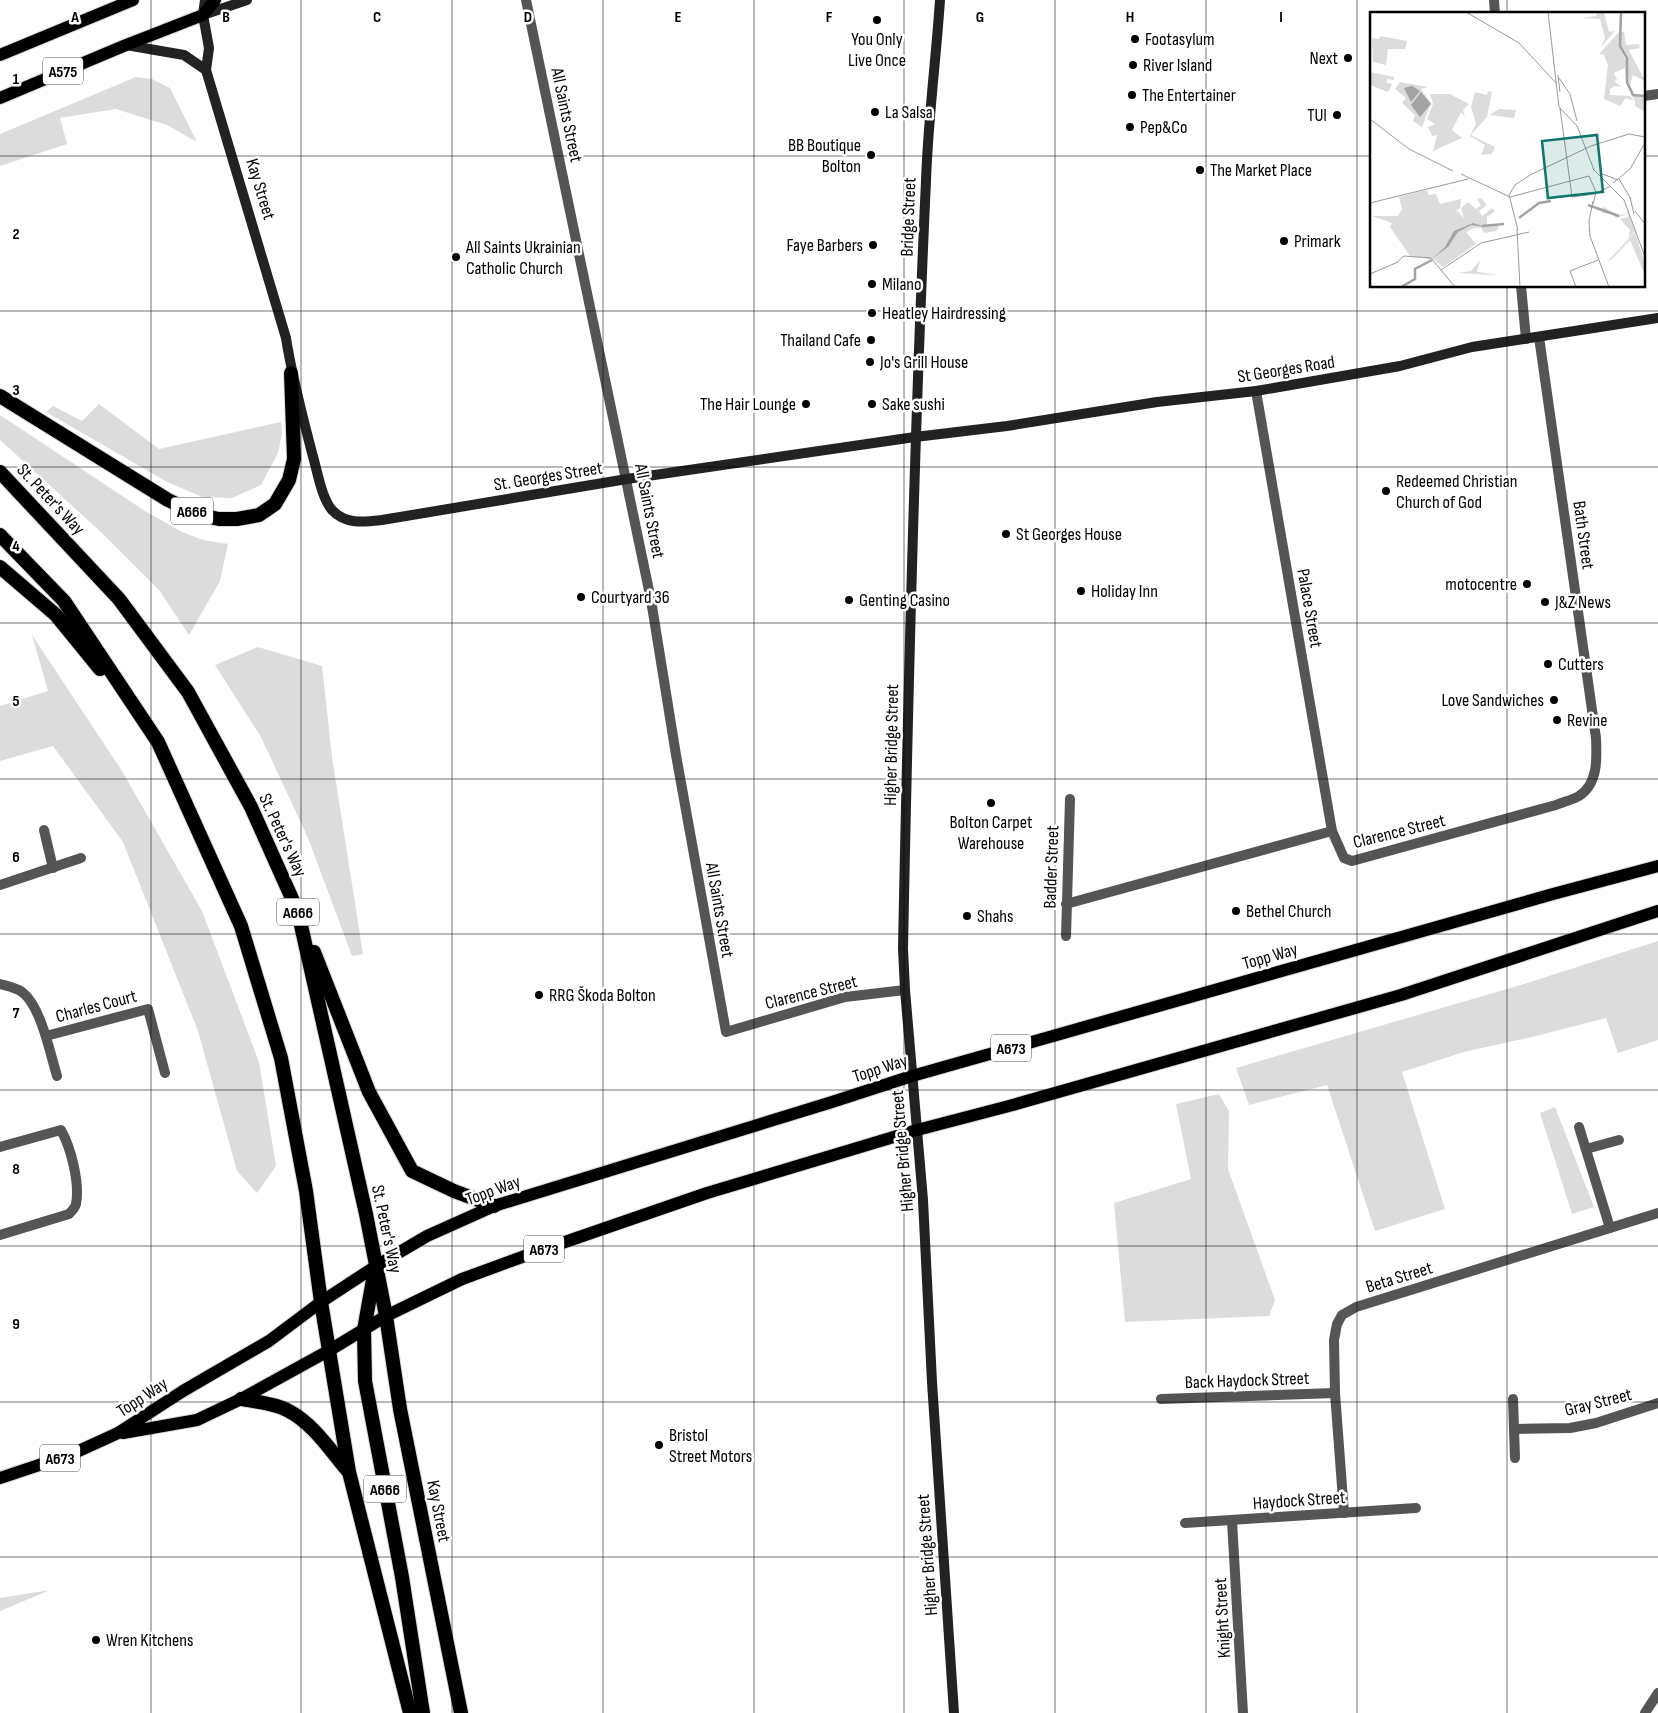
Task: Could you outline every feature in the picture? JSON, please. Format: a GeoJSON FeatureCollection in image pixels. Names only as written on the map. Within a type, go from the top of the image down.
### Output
{"type":"FeatureCollection","features":[{"type":"Feature","properties":{"kind":"highway","name":"A666"},"geometry":{"type":"LineString","coordinates":[[0,396],[168,500],[200,515],[219,519],[237,519],[259,515],[275,504],[289,480],[294,459],[291,372]]}},
{"type":"Feature","properties":{"kind":"highway","name":"St. Peter's Way"},"geometry":{"type":"LineString","coordinates":[[0,472],[119,599],[188,692],[251,808],[298,912],[366,1214],[386,1316]]}},
{"type":"Feature","properties":{"kind":"highway","name":"A666"},"geometry":{"type":"LineString","coordinates":[[0,535],[64,601],[158,742],[241,926],[278,1048],[306,1191],[349,1472],[410,1713]]}},
{"type":"Feature","properties":{"kind":"highway","name":"A666"},"geometry":{"type":"LineString","coordinates":[[0,567],[56,615],[158,742]]}},
{"type":"Feature","properties":{"kind":"highway"},"geometry":{"type":"LineString","coordinates":[[298,912],[369,1092],[412,1171],[454,1191],[494,1206]]}},
{"type":"Feature","properties":{"kind":"highway","name":"A666"},"geometry":{"type":"LineString","coordinates":[[376,1266],[364,1330],[365,1381],[402,1577],[423,1713]]}},
{"type":"Feature","properties":{"kind":"highway","name":"Kay Street"},"geometry":{"type":"LineString","coordinates":[[386,1316],[400,1409],[461,1713]]}},
{"type":"Feature","properties":{"kind":"highway"},"geometry":{"type":"LineString","coordinates":[[241,1399],[286,1410],[301,1419],[316,1433],[349,1472]]}},
{"type":"Feature","properties":{"kind":"main road","name":"A575"},"geometry":{"type":"LineString","coordinates":[[0,55],[133,0]]}},
{"type":"Feature","properties":{"kind":"main road","name":"Kay Street"},"geometry":{"type":"LineString","coordinates":[[205,0],[203,15],[209,48],[206,70],[286,338],[291,372]]}},
{"type":"Feature","properties":{"kind":"main road"},"geometry":{"type":"LineString","coordinates":[[203,15],[215,0]]}},
{"type":"Feature","properties":{"kind":"main road"},"geometry":{"type":"LineString","coordinates":[[203,15],[247,0]]}},
{"type":"Feature","properties":{"kind":"main road","name":"Bridge Street"},"geometry":{"type":"LineString","coordinates":[[916,437],[926,179],[940,0]]}},
{"type":"Feature","properties":{"kind":"main road","name":"A575"},"geometry":{"type":"LineString","coordinates":[[0,98],[203,15]]}},
{"type":"Feature","properties":{"kind":"main road"},"geometry":{"type":"LineString","coordinates":[[126,45],[184,55],[206,70]]}},
{"type":"Feature","properties":{"kind":"main road","name":"St Georges Road"},"geometry":{"type":"LineString","coordinates":[[916,437],[1007,426],[1157,402],[1256,391],[1400,366],[1472,347],[1658,318]]}},
{"type":"Feature","properties":{"kind":"main road","name":"St. Georges Street"},"geometry":{"type":"LineString","coordinates":[[291,372],[321,485],[328,504],[333,511],[351,521],[363,523],[627,479],[916,437]]}},
{"type":"Feature","properties":{"kind":"main road","name":"Higher Bridge Street"},"geometry":{"type":"LineString","coordinates":[[916,437],[908,689],[903,949],[904,990],[923,1200],[932,1382],[954,1713]]}},
{"type":"Feature","properties":{"kind":"main road","name":"Topp Way"},"geometry":{"type":"LineString","coordinates":[[118,1433],[183,1391],[269,1340],[376,1266],[427,1236],[494,1206],[912,1076],[1658,866]]}},
{"type":"Feature","properties":{"kind":"main road","name":"Topp Way"},"geometry":{"type":"LineString","coordinates":[[118,1433],[197,1420],[241,1399],[330,1350],[386,1316],[462,1280],[533,1252],[707,1193],[917,1130],[1401,995],[1658,911]]}},
{"type":"Feature","properties":{"kind":"main road","name":"A673"},"geometry":{"type":"LineString","coordinates":[[0,1478],[72,1454],[118,1433]]}},
{"type":"Feature","properties":{"kind":"street","name":"All Saints Street"},"geometry":{"type":"LineString","coordinates":[[526,0],[651,600],[676,756],[726,1032]]}},
{"type":"Feature","properties":{"kind":"street"},"geometry":{"type":"LineString","coordinates":[[1521,288],[1526,339]]}},
{"type":"Feature","properties":{"kind":"street","name":"Bath Street"},"geometry":{"type":"LineString","coordinates":[[1538,337],[1596,738]]}},
{"type":"Feature","properties":{"kind":"street","name":"Palace Street"},"geometry":{"type":"LineString","coordinates":[[1256,391],[1332,831]]}},
{"type":"Feature","properties":{"kind":"street","name":"Clarence Street"},"geometry":{"type":"LineString","coordinates":[[1066,904],[1332,831],[1344,858],[1352,861],[1556,805],[1578,796],[1588,788],[1595,774],[1597,758],[1596,738]]}},
{"type":"Feature","properties":{"kind":"street","name":"Badder Street"},"geometry":{"type":"LineString","coordinates":[[1066,936],[1070,799]]}},
{"type":"Feature","properties":{"kind":"street"},"geometry":{"type":"LineString","coordinates":[[44,830],[53,868]]}},
{"type":"Feature","properties":{"kind":"street"},"geometry":{"type":"LineString","coordinates":[[0,884],[81,858]]}},
{"type":"Feature","properties":{"kind":"street","name":"Charles Court"},"geometry":{"type":"LineString","coordinates":[[0,984],[22,992],[36,1009],[57,1076]]}},
{"type":"Feature","properties":{"kind":"street","name":"Clarence Street"},"geometry":{"type":"LineString","coordinates":[[726,1032],[845,997],[904,990]]}},
{"type":"Feature","properties":{"kind":"street","name":"Charles Court"},"geometry":{"type":"LineString","coordinates":[[46,1036],[148,1008],[165,1073]]}},
{"type":"Feature","properties":{"kind":"street"},"geometry":{"type":"LineString","coordinates":[[1579,1127],[1610,1228]]}},
{"type":"Feature","properties":{"kind":"street"},"geometry":{"type":"LineString","coordinates":[[0,1147],[61,1130],[67,1141],[76,1182],[76,1206],[69,1214],[0,1235]]}},
{"type":"Feature","properties":{"kind":"street"},"geometry":{"type":"LineString","coordinates":[[1586,1150],[1619,1140]]}},
{"type":"Feature","properties":{"kind":"street","name":"Beta Street"},"geometry":{"type":"LineString","coordinates":[[1344,1513],[1334,1340],[1337,1324],[1342,1315],[1356,1306],[1658,1213]]}},
{"type":"Feature","properties":{"kind":"street","name":"Back Haydock Street"},"geometry":{"type":"LineString","coordinates":[[1160,1399],[1336,1393]]}},
{"type":"Feature","properties":{"kind":"street"},"geometry":{"type":"LineString","coordinates":[[1513,1399],[1515,1458]]}},
{"type":"Feature","properties":{"kind":"street","name":"Gray Street"},"geometry":{"type":"LineString","coordinates":[[1514,1429],[1570,1428],[1596,1423],[1658,1403]]}},
{"type":"Feature","properties":{"kind":"street","name":"Haydock Street"},"geometry":{"type":"LineString","coordinates":[[1185,1523],[1416,1508]]}},
{"type":"Feature","properties":{"kind":"street","name":"Knight Street"},"geometry":{"type":"LineString","coordinates":[[1232,1521],[1244,1713]]}},
{"type":"Feature","properties":{"kind":"street"},"geometry":{"type":"LineString","coordinates":[[1646,1713],[1658,1693]]}},
{"type":"Feature","properties":{"kind":"shaded area"},"geometry":{"type":"Polygon","coordinates":[[[136,77],[152,79],[170,88],[197,142],[167,125],[116,109],[60,118],[67,144],[0,166],[0,134],[136,77]]]}},
{"type":"Feature","properties":{"kind":"shaded area"},"geometry":{"type":"Polygon","coordinates":[[[99,404],[159,449],[281,422],[282,434],[278,453],[261,485],[232,498],[202,497],[167,482],[46,412],[53,406],[82,421],[99,404]]]}},
{"type":"Feature","properties":{"kind":"shaded area"},"geometry":{"type":"Polygon","coordinates":[[[0,415],[145,511],[182,532],[203,540],[228,544],[220,581],[189,635],[159,590],[102,533],[0,440],[0,415]]]}},
{"type":"Feature","properties":{"kind":"shaded area"},"geometry":{"type":"Polygon","coordinates":[[[32,635],[122,771],[202,911],[259,1062],[276,1166],[257,1193],[237,1171],[198,1031],[123,842],[53,746],[0,761],[0,706],[48,691],[32,635]]]}},
{"type":"Feature","properties":{"kind":"shaded area"},"geometry":{"type":"Polygon","coordinates":[[[258,647],[322,666],[332,757],[363,954],[352,956],[308,838],[261,737],[215,665],[258,647]]]}},
{"type":"Feature","properties":{"kind":"shaded area"},"geometry":{"type":"Polygon","coordinates":[[[1658,941],[1658,1040],[1618,1053],[1606,1018],[1464,1052],[1402,1072],[1445,1209],[1375,1231],[1327,1085],[1249,1105],[1236,1068],[1524,984],[1658,941]]]}},
{"type":"Feature","properties":{"kind":"shaded area"},"geometry":{"type":"Polygon","coordinates":[[[1219,1094],[1229,1111],[1228,1169],[1275,1300],[1269,1316],[1125,1322],[1114,1203],[1191,1179],[1176,1104],[1219,1094]]]}},
{"type":"Feature","properties":{"kind":"shaded area"},"geometry":{"type":"Polygon","coordinates":[[[1555,1107],[1594,1207],[1572,1214],[1540,1113],[1555,1107]]]}},
{"type":"Feature","properties":{"kind":"shaded area"},"geometry":{"type":"Polygon","coordinates":[[[50,1590],[0,1611],[0,1598],[50,1590]]]}},
{"type":"Feature","properties":{"kind":"place","name":"You Only Live Once"},"geometry":{"type":"Point","coordinates":[877,20]}},
{"type":"Feature","properties":{"kind":"place","name":"Footasylum"},"geometry":{"type":"Point","coordinates":[1135,39]}},
{"type":"Feature","properties":{"kind":"place","name":"Next"},"geometry":{"type":"Point","coordinates":[1348,58]}},
{"type":"Feature","properties":{"kind":"place","name":"River Island"},"geometry":{"type":"Point","coordinates":[1133,65]}},
{"type":"Feature","properties":{"kind":"place","name":"The Entertainer"},"geometry":{"type":"Point","coordinates":[1132,95]}},
{"type":"Feature","properties":{"kind":"place","name":"La Salsa"},"geometry":{"type":"Point","coordinates":[875,112]}},
{"type":"Feature","properties":{"kind":"place","name":"TUI"},"geometry":{"type":"Point","coordinates":[1337,115]}},
{"type":"Feature","properties":{"kind":"place","name":"Pep&Co"},"geometry":{"type":"Point","coordinates":[1130,127]}},
{"type":"Feature","properties":{"kind":"place","name":"BB Boutique Bolton"},"geometry":{"type":"Point","coordinates":[871,155]}},
{"type":"Feature","properties":{"kind":"place","name":"The Market Place"},"geometry":{"type":"Point","coordinates":[1200,170]}},
{"type":"Feature","properties":{"kind":"place","name":"Primark"},"geometry":{"type":"Point","coordinates":[1284,241]}},
{"type":"Feature","properties":{"kind":"place","name":"Faye Barbers"},"geometry":{"type":"Point","coordinates":[873,245]}},
{"type":"Feature","properties":{"kind":"place","name":"All Saints Ukrainian Catholic Church"},"geometry":{"type":"Point","coordinates":[456,257]}},
{"type":"Feature","properties":{"kind":"place","name":"Milano"},"geometry":{"type":"Point","coordinates":[872,284]}},
{"type":"Feature","properties":{"kind":"place","name":"Heatley Hairdressing"},"geometry":{"type":"Point","coordinates":[872,313]}},
{"type":"Feature","properties":{"kind":"place","name":"Thailand Cafe"},"geometry":{"type":"Point","coordinates":[871,340]}},
{"type":"Feature","properties":{"kind":"place","name":"Jo's Grill House"},"geometry":{"type":"Point","coordinates":[870,362]}},
{"type":"Feature","properties":{"kind":"place","name":"The Hair Lounge"},"geometry":{"type":"Point","coordinates":[806,404]}},
{"type":"Feature","properties":{"kind":"place","name":"Sake sushi"},"geometry":{"type":"Point","coordinates":[872,404]}},
{"type":"Feature","properties":{"kind":"place","name":"Redeemed Christian Church of God"},"geometry":{"type":"Point","coordinates":[1386,491]}},
{"type":"Feature","properties":{"kind":"place","name":"St Georges House"},"geometry":{"type":"Point","coordinates":[1006,534]}},
{"type":"Feature","properties":{"kind":"place","name":"motocentre"},"geometry":{"type":"Point","coordinates":[1527,584]}},
{"type":"Feature","properties":{"kind":"place","name":"Holiday Inn"},"geometry":{"type":"Point","coordinates":[1081,591]}},
{"type":"Feature","properties":{"kind":"place","name":"Courtyard 36"},"geometry":{"type":"Point","coordinates":[581,597]}},
{"type":"Feature","properties":{"kind":"place","name":"Genting Casino"},"geometry":{"type":"Point","coordinates":[849,600]}},
{"type":"Feature","properties":{"kind":"place","name":"J&Z News"},"geometry":{"type":"Point","coordinates":[1545,602]}},
{"type":"Feature","properties":{"kind":"place","name":"Cutters"},"geometry":{"type":"Point","coordinates":[1548,664]}},
{"type":"Feature","properties":{"kind":"place","name":"Love Sandwiches"},"geometry":{"type":"Point","coordinates":[1554,700]}},
{"type":"Feature","properties":{"kind":"place","name":"Revine"},"geometry":{"type":"Point","coordinates":[1557,720]}},
{"type":"Feature","properties":{"kind":"place","name":"Bolton Carpet Warehouse"},"geometry":{"type":"Point","coordinates":[991,803]}},
{"type":"Feature","properties":{"kind":"place","name":"Bethel Church"},"geometry":{"type":"Point","coordinates":[1236,911]}},
{"type":"Feature","properties":{"kind":"place","name":"Shahs"},"geometry":{"type":"Point","coordinates":[967,916]}},
{"type":"Feature","properties":{"kind":"place","name":"RRG Škoda Bolton"},"geometry":{"type":"Point","coordinates":[539,995]}},
{"type":"Feature","properties":{"kind":"place","name":"Bristol Street Motors"},"geometry":{"type":"Point","coordinates":[659,1445]}},
{"type":"Feature","properties":{"kind":"place","name":"Wren Kitchens"},"geometry":{"type":"Point","coordinates":[96,1640]}}]}
